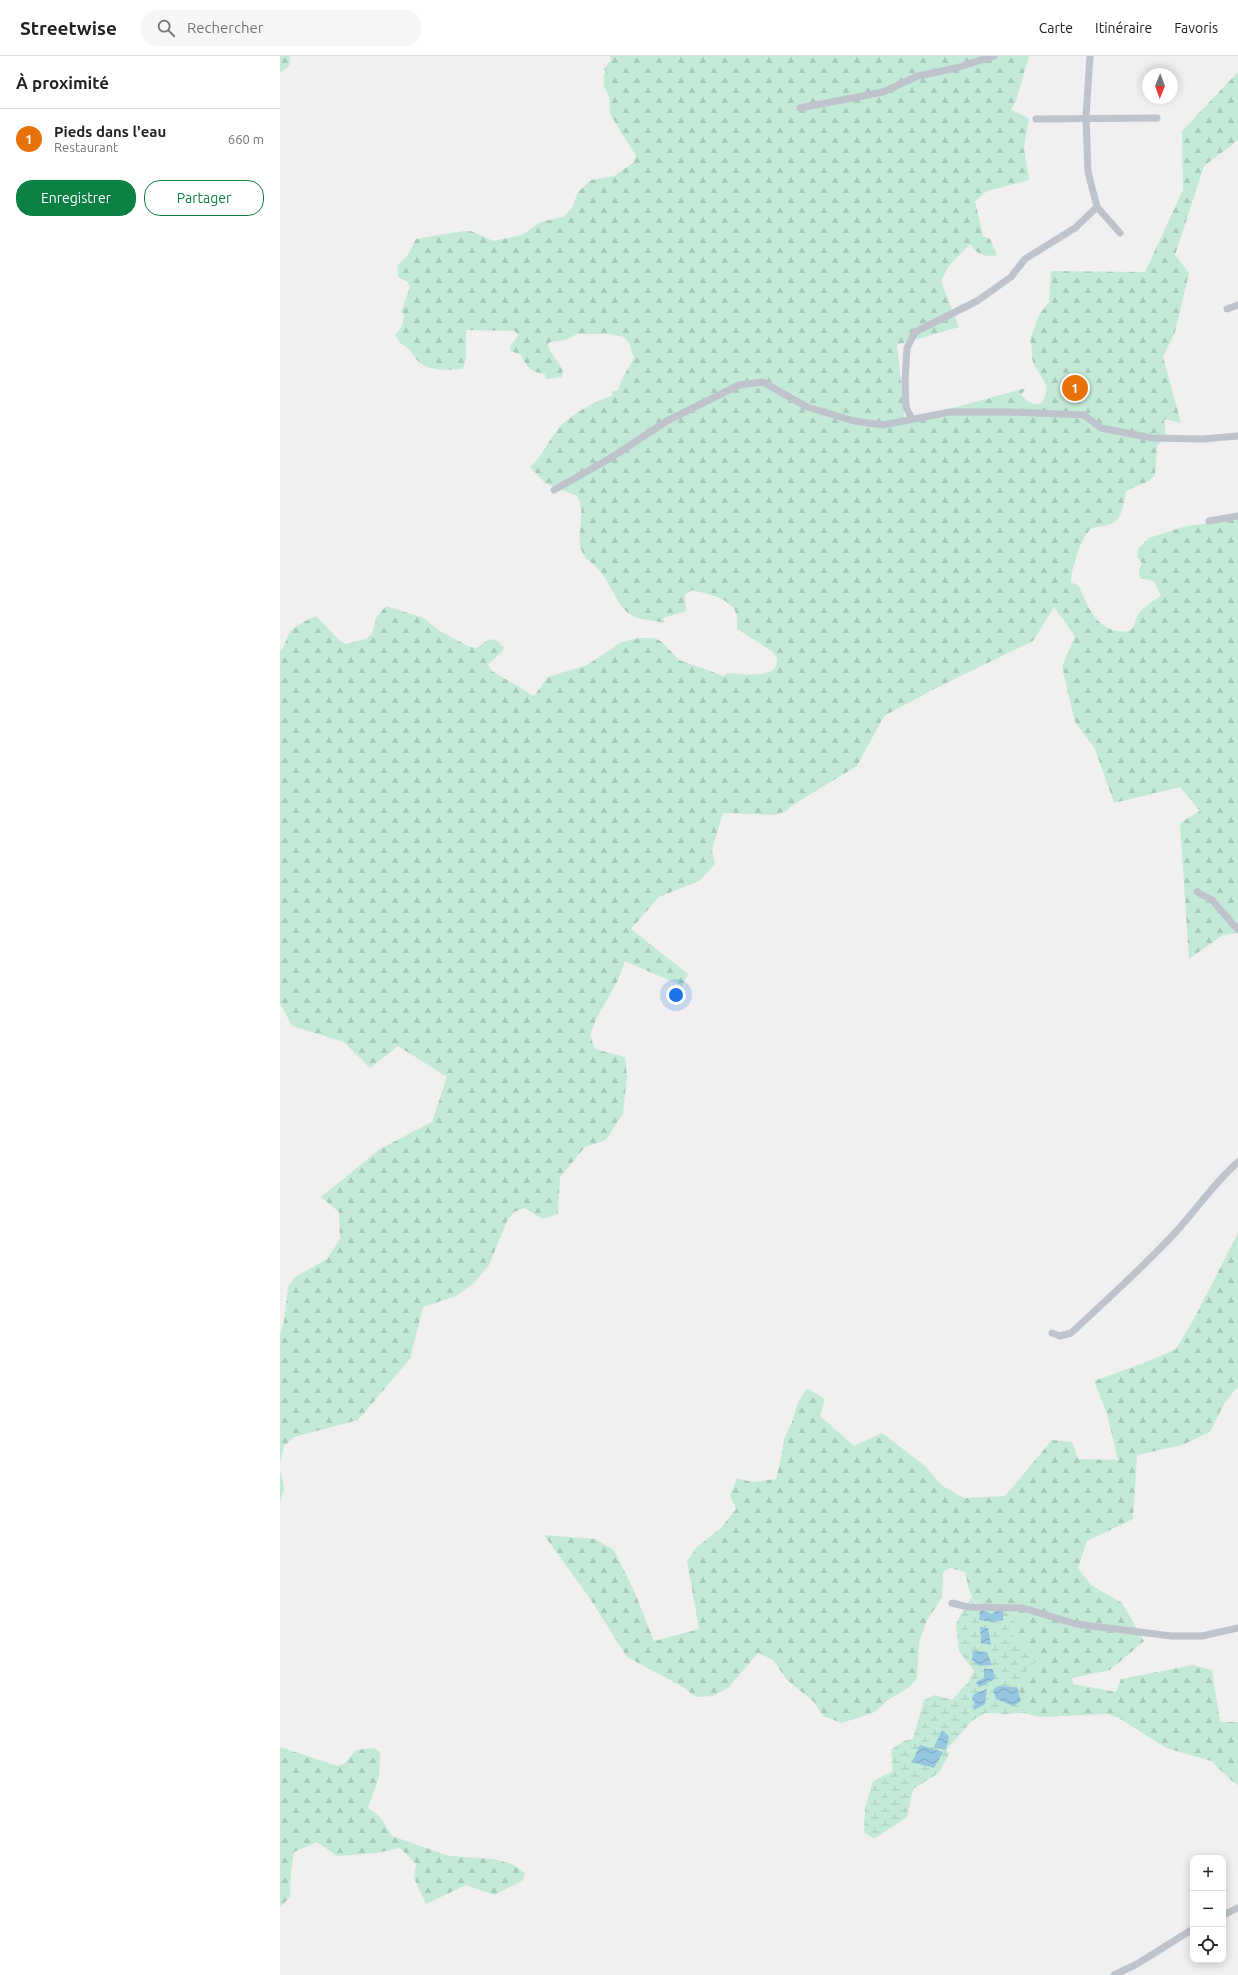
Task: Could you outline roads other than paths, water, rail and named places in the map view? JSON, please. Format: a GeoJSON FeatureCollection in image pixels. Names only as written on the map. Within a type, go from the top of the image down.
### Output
{"type":"FeatureCollection","features":[{"type":"Feature","properties":{"kind":"street"},"geometry":{"type":"LineString","coordinates":[[800,108],[883,92],[918,76],[956,68],[994,56]]}},
{"type":"Feature","properties":{"kind":"street"},"geometry":{"type":"LineString","coordinates":[[1090,56],[1086,117],[1088,172],[1097,207],[1120,233]]}},
{"type":"Feature","properties":{"kind":"street"},"geometry":{"type":"LineString","coordinates":[[1036,119],[1086,117],[1157,118]]}},
{"type":"Feature","properties":{"kind":"street"},"geometry":{"type":"LineString","coordinates":[[912,419],[906,407],[905,380],[907,348],[914,332],[983,297],[1011,277],[1025,259],[1075,228],[1097,207]]}},
{"type":"Feature","properties":{"kind":"street"},"geometry":{"type":"LineString","coordinates":[[1227,309],[1238,305]]}},
{"type":"Feature","properties":{"kind":"street"},"geometry":{"type":"LineString","coordinates":[[554,490],[609,460],[668,421],[739,385],[763,382],[807,407],[854,421],[883,425],[950,412],[1084,416],[1101,428],[1152,438],[1203,439],[1238,436]]}},
{"type":"Feature","properties":{"kind":"street"},"geometry":{"type":"LineString","coordinates":[[1209,521],[1238,516]]}},
{"type":"Feature","properties":{"kind":"street"},"geometry":{"type":"LineString","coordinates":[[1197,892],[1212,900],[1238,930]]}},
{"type":"Feature","properties":{"kind":"street"},"geometry":{"type":"LineString","coordinates":[[1052,1333],[1060,1336],[1071,1333],[1149,1261],[1185,1222],[1222,1176],[1238,1162]]}},
{"type":"Feature","properties":{"kind":"street"},"geometry":{"type":"LineString","coordinates":[[952,1603],[968,1607],[1023,1608],[1076,1624],[1171,1636],[1202,1636],[1238,1628]]}},
{"type":"Feature","properties":{"kind":"street"},"geometry":{"type":"LineString","coordinates":[[1226,1913],[1238,1908]]}},
{"type":"Feature","properties":{"kind":"street"},"geometry":{"type":"LineString","coordinates":[[1114,1975],[1137,1964],[1190,1932]]}},
{"type":"Feature","properties":{"kind":"water"},"geometry":{"type":"Polygon","coordinates":[[[980,1609],[992,1614],[998,1609],[1003,1611],[1003,1620],[991,1622],[979,1620],[980,1609]]]}},
{"type":"Feature","properties":{"kind":"water"},"geometry":{"type":"Polygon","coordinates":[[[980,1627],[988,1628],[991,1645],[981,1643],[980,1627]]]}},
{"type":"Feature","properties":{"kind":"water"},"geometry":{"type":"Polygon","coordinates":[[[973,1651],[987,1652],[992,1665],[979,1666],[972,1660],[973,1651]]]}},
{"type":"Feature","properties":{"kind":"water"},"geometry":{"type":"Polygon","coordinates":[[[984,1669],[993,1669],[995,1679],[979,1687],[976,1683],[984,1677],[984,1669]]]}},
{"type":"Feature","properties":{"kind":"water"},"geometry":{"type":"Polygon","coordinates":[[[998,1686],[1017,1687],[1021,1701],[1013,1706],[996,1699],[993,1690],[998,1686]]]}},
{"type":"Feature","properties":{"kind":"water"},"geometry":{"type":"Polygon","coordinates":[[[987,1689],[985,1704],[974,1710],[973,1707],[975,1705],[972,1698],[974,1694],[987,1689]]]}},
{"type":"Feature","properties":{"kind":"water"},"geometry":{"type":"Polygon","coordinates":[[[942,1730],[949,1736],[946,1750],[934,1747],[942,1730]]]}},
{"type":"Feature","properties":{"kind":"water"},"geometry":{"type":"Polygon","coordinates":[[[920,1745],[943,1752],[934,1768],[912,1762],[920,1745]]]}},
{"type":"Feature","properties":{"kind":"place","name":"Pieds dans l'eau"},"geometry":{"type":"Point","coordinates":[1075,388]}}]}
